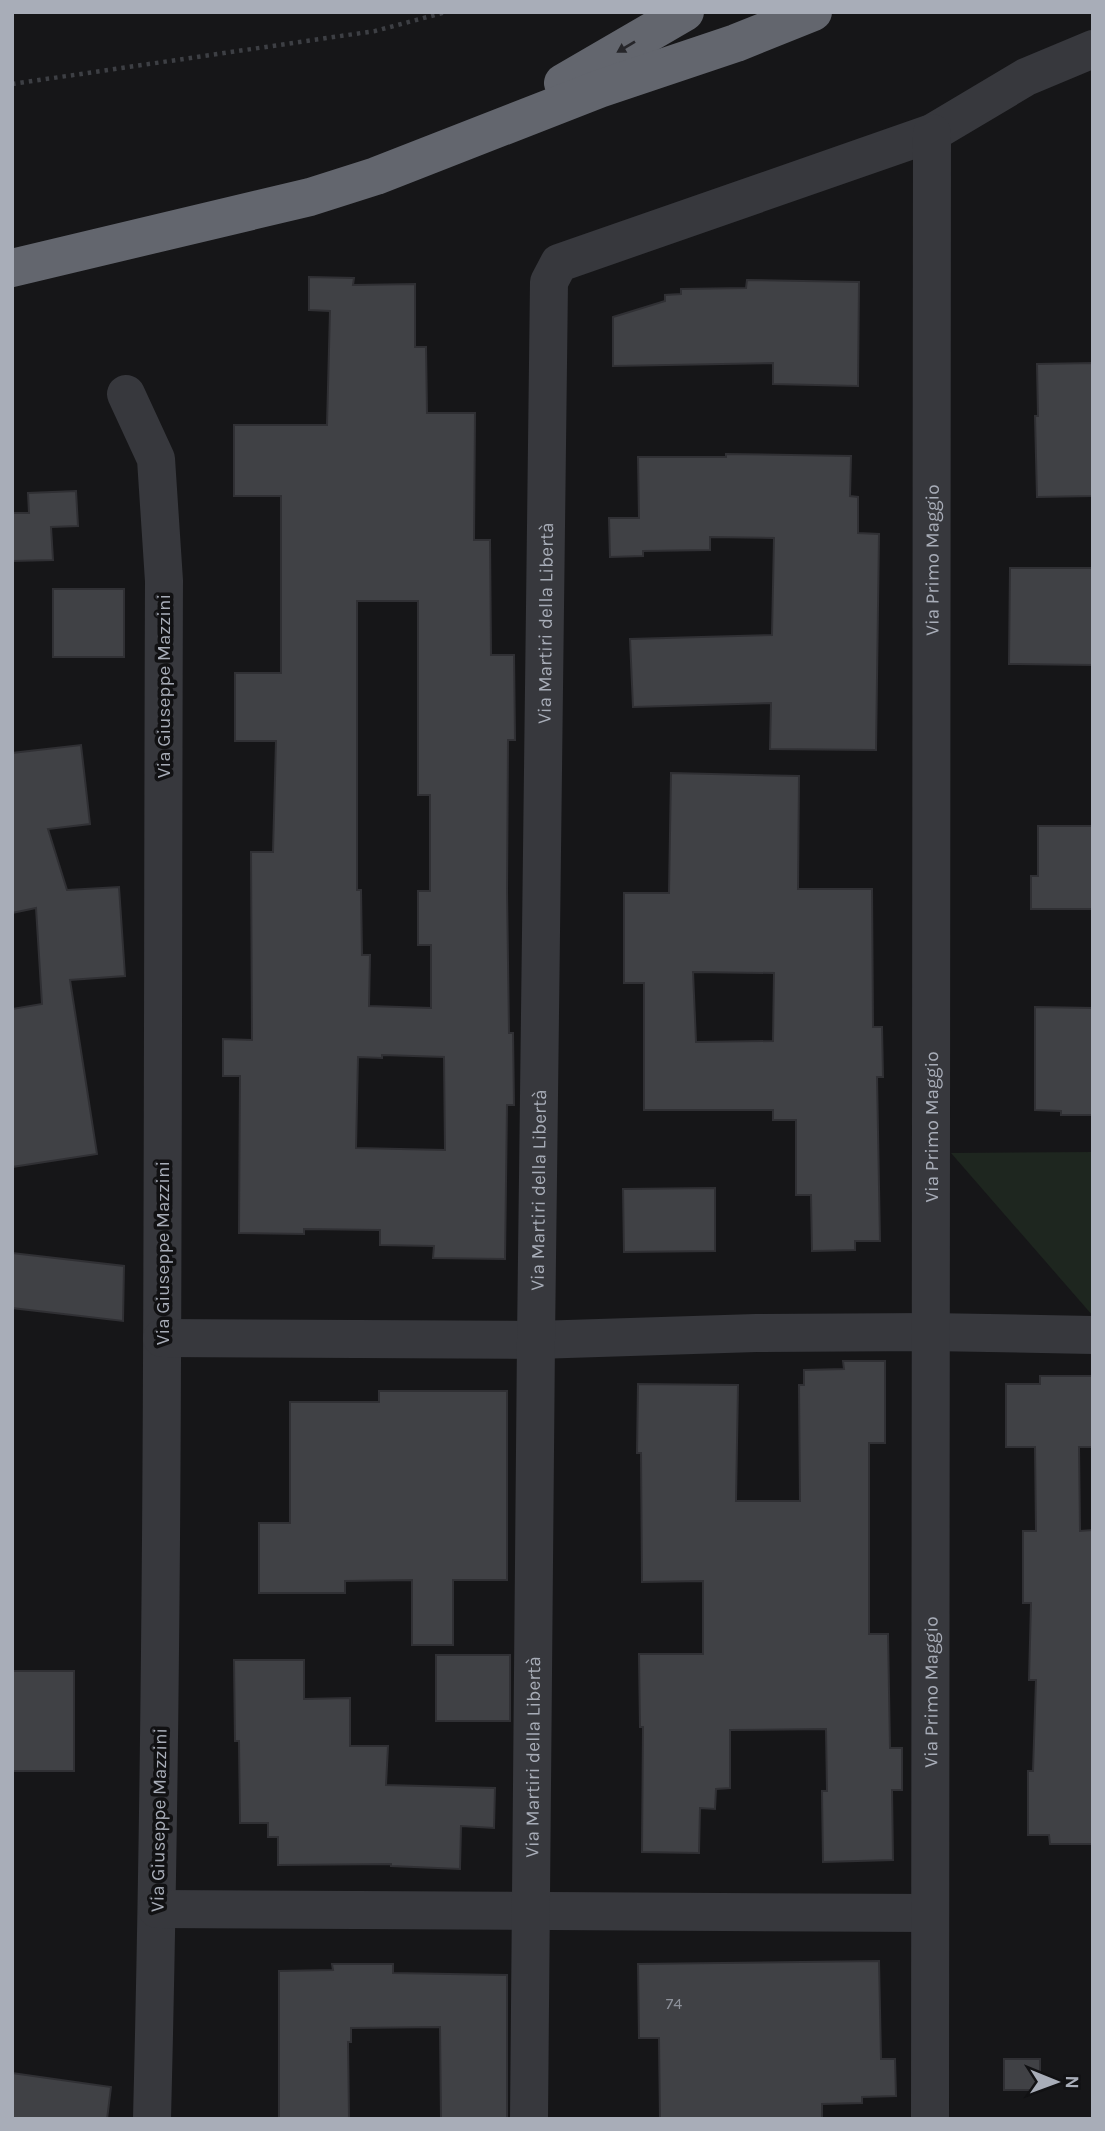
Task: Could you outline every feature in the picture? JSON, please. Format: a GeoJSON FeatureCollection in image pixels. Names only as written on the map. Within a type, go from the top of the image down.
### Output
{"type":"FeatureCollection","features":[{"type":"Feature","properties":{"kind":"highway"},"geometry":{"type":"LineString","coordinates":[[432,153],[592,68],[685,12]]}},
{"type":"Feature","properties":{"kind":"highway"},"geometry":{"type":"LineString","coordinates":[[598,89],[762,12]]}},
{"type":"Feature","properties":{"kind":"highway"},"geometry":{"type":"LineString","coordinates":[[12,268],[310,197],[376,176],[598,89],[736,43],[813,12]]}},
{"type":"Feature","properties":{"kind":"street"},"geometry":{"type":"LineString","coordinates":[[932,133],[1027,78],[1093,49]]}},
{"type":"Feature","properties":{"kind":"street","name":"Via Martiri della Libertà"},"geometry":{"type":"LineString","coordinates":[[529,2119],[549,282],[559,263],[932,133]]}},
{"type":"Feature","properties":{"kind":"street","name":"Via Primo Maggio"},"geometry":{"type":"LineString","coordinates":[[930,2119],[932,133]]}},
{"type":"Feature","properties":{"kind":"street","name":"Via Giuseppe Mazzini"},"geometry":{"type":"LineString","coordinates":[[126,394],[156,459],[164,581],[162,1338],[157,1909],[152,2119]]}},
{"type":"Feature","properties":{"kind":"street"},"geometry":{"type":"LineString","coordinates":[[162,1338],[536,1340],[756,1333],[930,1332],[1093,1335]]}},
{"type":"Feature","properties":{"kind":"street"},"geometry":{"type":"LineString","coordinates":[[157,1909],[930,1913]]}},
{"type":"Feature","properties":{"kind":"path"},"geometry":{"type":"LineString","coordinates":[[12,84],[376,31],[446,12]]}},
{"type":"Feature","properties":{"kind":"shaded area"},"geometry":{"type":"Polygon","coordinates":[[[1093,1152],[1093,1316],[951,1153],[1093,1152]]]}},
{"type":"Feature","properties":{"kind":"building"},"geometry":{"type":"Polygon","coordinates":[[[309,277],[354,278],[353,285],[415,284],[415,347],[426,347],[427,413],[475,413],[474,540],[490,540],[491,655],[514,655],[515,740],[508,740],[507,891],[509,1033],[513,1033],[514,1105],[507,1105],[505,1259],[433,1258],[434,1246],[380,1245],[380,1230],[304,1229],[304,1234],[239,1233],[240,1076],[223,1076],[223,1039],[252,1040],[251,852],[273,852],[276,741],[235,741],[235,673],[281,673],[281,496],[234,496],[234,425],[327,425],[330,311],[309,310],[309,277]],[[357,601],[357,890],[361,890],[362,955],[370,955],[369,1006],[431,1008],[431,945],[418,945],[418,891],[430,891],[430,795],[418,795],[418,601],[357,601]],[[382,1055],[382,1058],[358,1057],[356,1148],[445,1150],[444,1057],[382,1055]]]}},
{"type":"Feature","properties":{"kind":"building"},"geometry":{"type":"Polygon","coordinates":[[[747,280],[859,282],[858,386],[773,384],[773,363],[613,366],[613,317],[665,301],[665,295],[681,294],[681,289],[746,288],[747,280]]]}},
{"type":"Feature","properties":{"kind":"building"},"geometry":{"type":"Polygon","coordinates":[[[1093,363],[1093,496],[1037,497],[1037,364],[1093,363]]]}},
{"type":"Feature","properties":{"kind":"building"},"geometry":{"type":"Polygon","coordinates":[[[726,454],[851,456],[850,496],[858,497],[858,533],[879,534],[876,750],[770,749],[771,703],[633,707],[630,639],[772,635],[774,538],[710,537],[710,550],[643,551],[643,556],[610,557],[609,518],[639,518],[638,457],[726,457],[726,454]]]}},
{"type":"Feature","properties":{"kind":"building"},"geometry":{"type":"Polygon","coordinates":[[[76,491],[78,526],[51,527],[53,560],[12,561],[12,513],[29,513],[28,493],[76,491]]]}},
{"type":"Feature","properties":{"kind":"building"},"geometry":{"type":"Polygon","coordinates":[[[1010,568],[1093,568],[1093,665],[1009,664],[1010,568]]]}},
{"type":"Feature","properties":{"kind":"building"},"geometry":{"type":"Polygon","coordinates":[[[53,589],[124,589],[124,657],[53,657],[53,589]]]}},
{"type":"Feature","properties":{"kind":"building"},"geometry":{"type":"Polygon","coordinates":[[[81,745],[90,824],[48,829],[67,890],[119,887],[125,976],[70,980],[97,1154],[12,1167],[12,1009],[42,1004],[36,908],[12,913],[12,753],[81,745]]]}},
{"type":"Feature","properties":{"kind":"building"},"geometry":{"type":"Polygon","coordinates":[[[671,773],[799,776],[798,889],[872,889],[873,1027],[882,1027],[883,1077],[877,1077],[880,1241],[855,1241],[855,1250],[812,1251],[811,1195],[796,1195],[796,1120],[773,1120],[773,1110],[644,1110],[644,983],[624,983],[624,893],[669,893],[671,773]],[[693,972],[696,1042],[773,1041],[774,973],[693,972]]]}},
{"type":"Feature","properties":{"kind":"building"},"geometry":{"type":"Polygon","coordinates":[[[1038,826],[1093,826],[1093,909],[1031,909],[1031,876],[1038,876],[1038,826]]]}},
{"type":"Feature","properties":{"kind":"building"},"geometry":{"type":"Polygon","coordinates":[[[1035,1007],[1093,1008],[1093,1115],[1061,1115],[1061,1111],[1035,1110],[1035,1007]]]}},
{"type":"Feature","properties":{"kind":"building"},"geometry":{"type":"Polygon","coordinates":[[[715,1188],[715,1251],[624,1252],[623,1189],[715,1188]]]}},
{"type":"Feature","properties":{"kind":"building"},"geometry":{"type":"Polygon","coordinates":[[[12,1253],[124,1266],[123,1321],[12,1308],[12,1253]]]}},
{"type":"Feature","properties":{"kind":"building"},"geometry":{"type":"Polygon","coordinates":[[[843,1361],[885,1361],[885,1443],[869,1443],[869,1634],[888,1634],[890,1748],[902,1748],[902,1790],[892,1790],[893,1860],[823,1862],[822,1791],[827,1791],[826,1729],[730,1730],[730,1788],[716,1789],[715,1809],[700,1808],[699,1853],[642,1852],[643,1727],[640,1727],[639,1654],[703,1654],[703,1581],[642,1582],[641,1453],[637,1453],[638,1384],[738,1385],[736,1501],[800,1501],[799,1385],[804,1385],[804,1370],[844,1369],[843,1361]]]}},
{"type":"Feature","properties":{"kind":"building"},"geometry":{"type":"Polygon","coordinates":[[[1040,1376],[1093,1376],[1093,1447],[1079,1447],[1080,1531],[1093,1530],[1093,1844],[1050,1844],[1049,1835],[1028,1835],[1028,1771],[1033,1771],[1036,1680],[1029,1680],[1031,1603],[1023,1603],[1023,1531],[1036,1531],[1035,1447],[1006,1447],[1006,1384],[1040,1384],[1040,1376]]]}},
{"type":"Feature","properties":{"kind":"building"},"geometry":{"type":"Polygon","coordinates":[[[379,1391],[507,1391],[507,1580],[453,1580],[453,1645],[412,1645],[412,1580],[345,1581],[345,1593],[259,1593],[259,1523],[290,1523],[290,1402],[379,1402],[379,1391]]]}},
{"type":"Feature","properties":{"kind":"building"},"geometry":{"type":"Polygon","coordinates":[[[436,1655],[510,1655],[510,1721],[436,1721],[436,1655]]]}},
{"type":"Feature","properties":{"kind":"building"},"geometry":{"type":"Polygon","coordinates":[[[234,1660],[304,1660],[304,1699],[350,1698],[350,1746],[388,1746],[386,1785],[495,1788],[494,1828],[461,1826],[460,1869],[391,1864],[278,1865],[278,1837],[268,1837],[268,1823],[240,1823],[234,1660]]]}},
{"type":"Feature","properties":{"kind":"building"},"geometry":{"type":"Polygon","coordinates":[[[12,1671],[74,1671],[74,1771],[12,1771],[12,1671]]]}},
{"type":"Feature","properties":{"kind":"building"},"geometry":{"type":"Polygon","coordinates":[[[879,1961],[881,2059],[895,2059],[896,2096],[862,2097],[862,2103],[822,2104],[822,2119],[660,2119],[659,2038],[639,2038],[638,1964],[879,1961]]]}},
{"type":"Feature","properties":{"kind":"building"},"geometry":{"type":"Polygon","coordinates":[[[332,1964],[393,1964],[393,1973],[507,1975],[507,2119],[441,2119],[440,2027],[351,2028],[351,2042],[348,2042],[349,2119],[279,2119],[279,1971],[333,1970],[332,1964]]]}},
{"type":"Feature","properties":{"kind":"building"},"geometry":{"type":"Polygon","coordinates":[[[1004,2059],[1040,2059],[1040,2090],[1004,2090],[1004,2059]]]}},
{"type":"Feature","properties":{"kind":"building"},"geometry":{"type":"Polygon","coordinates":[[[12,2073],[111,2087],[107,2119],[12,2119],[12,2073]]]}}]}
